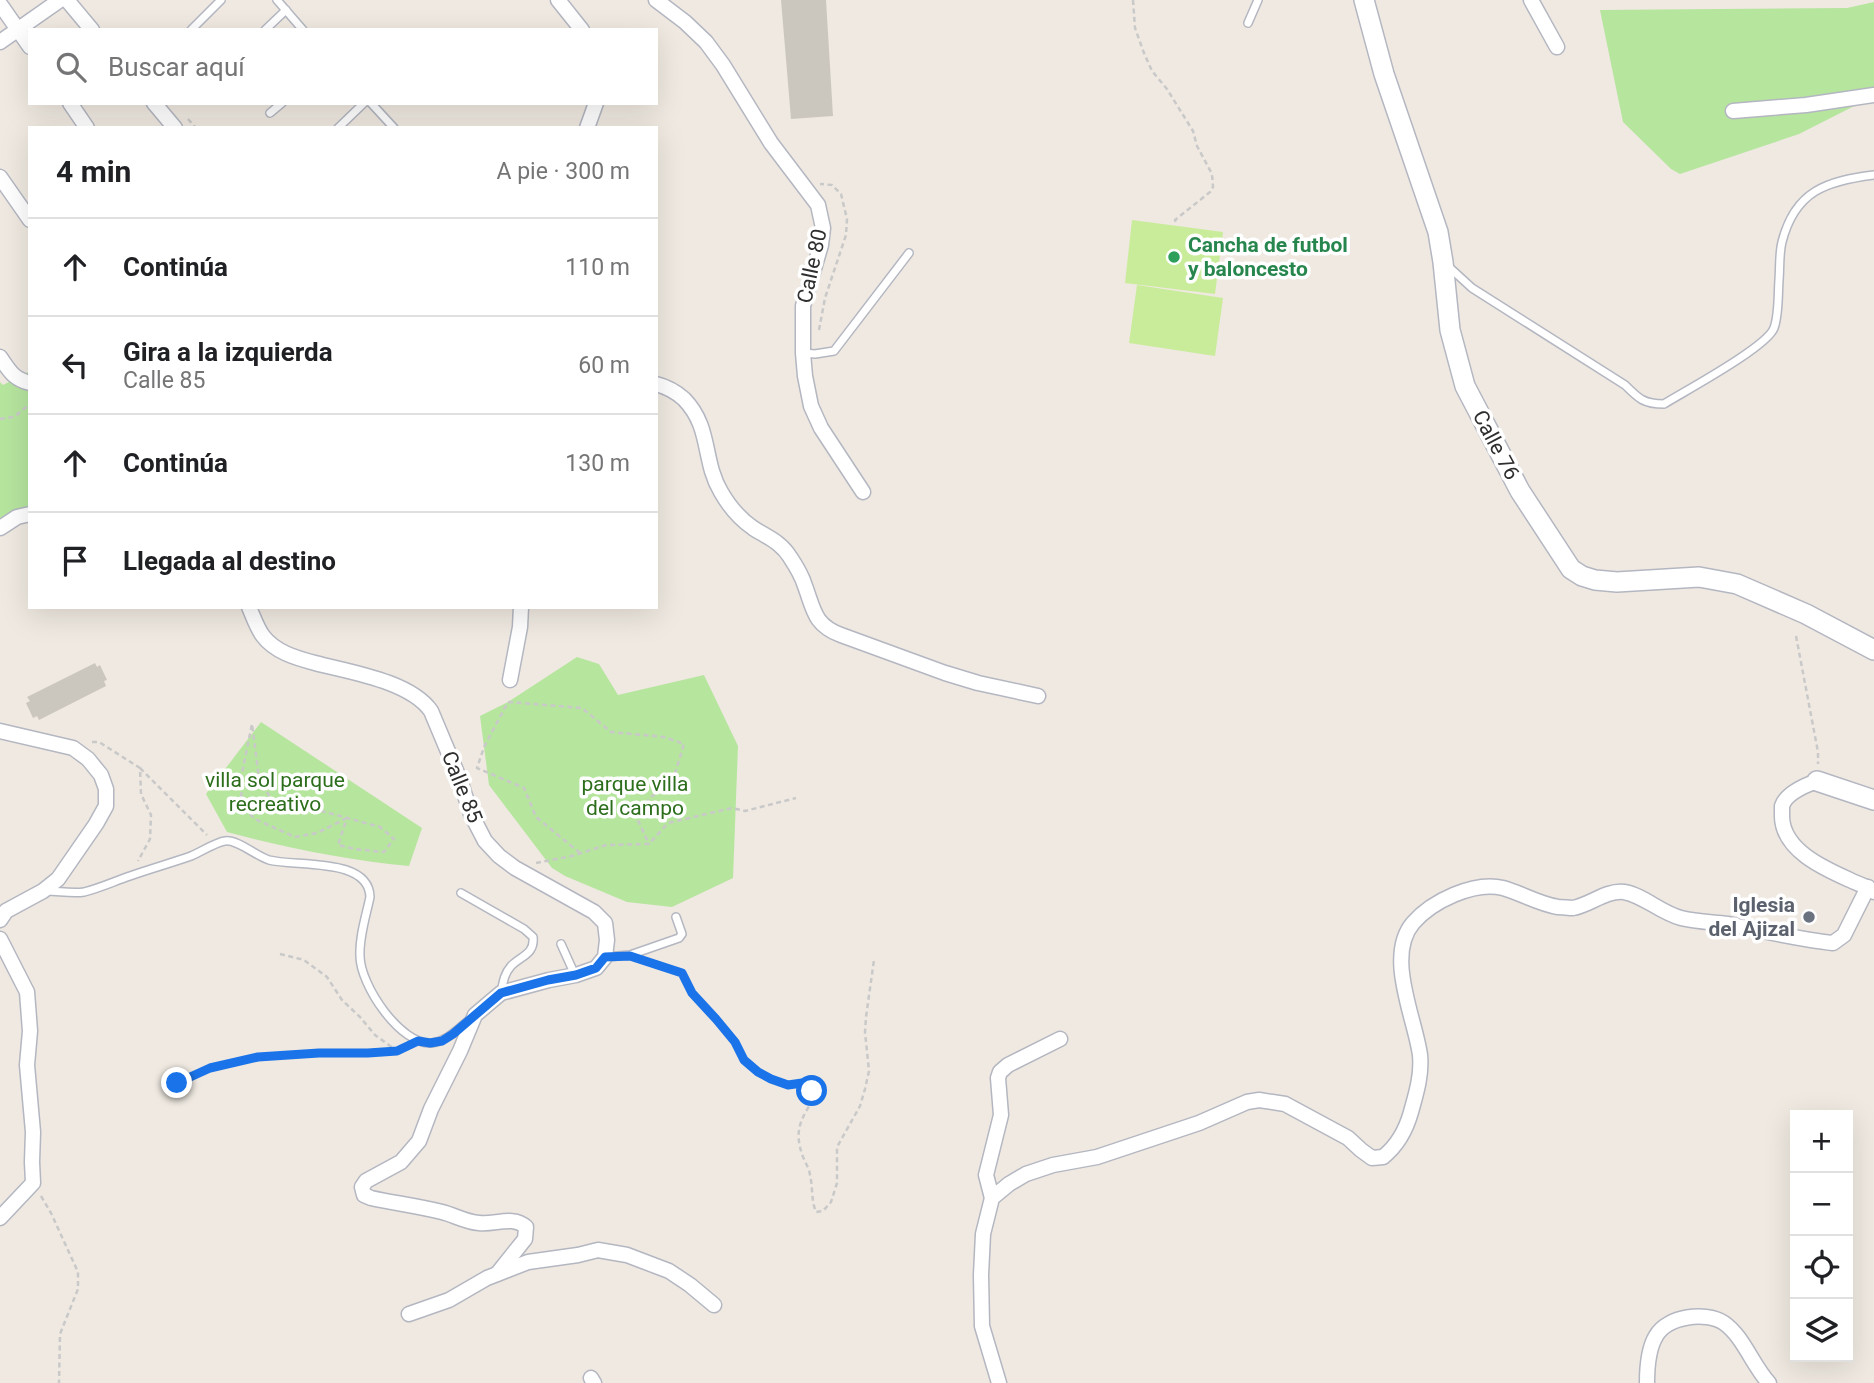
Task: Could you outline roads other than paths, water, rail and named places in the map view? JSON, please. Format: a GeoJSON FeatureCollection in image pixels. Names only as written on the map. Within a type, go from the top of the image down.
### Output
{"type":"FeatureCollection","features":[{"type":"Feature","properties":{"kind":"street"},"geometry":{"type":"LineString","coordinates":[[0,42],[60,0]]}},
{"type":"Feature","properties":{"kind":"street"},"geometry":{"type":"LineString","coordinates":[[67,0],[90,28]]}},
{"type":"Feature","properties":{"kind":"street"},"geometry":{"type":"LineString","coordinates":[[558,0],[580,28]]}},
{"type":"Feature","properties":{"kind":"street","name":"Calle 80"},"geometry":{"type":"LineString","coordinates":[[656,0],[706,42],[771,143],[818,205],[823,228],[821,246],[803,306],[805,376],[811,405],[821,428],[863,492]]}},
{"type":"Feature","properties":{"kind":"street","name":"Calle 76"},"geometry":{"type":"LineString","coordinates":[[1364,0],[1384,74],[1438,232],[1450,330],[1465,386],[1520,491],[1571,569],[1595,580],[1617,582],[1699,577],[1737,584],[1806,614],[1874,650]]}},
{"type":"Feature","properties":{"kind":"street"},"geometry":{"type":"LineString","coordinates":[[1531,0],[1557,47]]}},
{"type":"Feature","properties":{"kind":"street"},"geometry":{"type":"LineString","coordinates":[[1,6],[18,19],[28,41]]}},
{"type":"Feature","properties":{"kind":"street"},"geometry":{"type":"LineString","coordinates":[[1733,111],[1806,105],[1874,95]]}},
{"type":"Feature","properties":{"kind":"street"},"geometry":{"type":"LineString","coordinates":[[71,105],[86,126]]}},
{"type":"Feature","properties":{"kind":"street"},"geometry":{"type":"LineString","coordinates":[[156,105],[173,126]]}},
{"type":"Feature","properties":{"kind":"street"},"geometry":{"type":"LineString","coordinates":[[588,126],[595,105]]}},
{"type":"Feature","properties":{"kind":"street"},"geometry":{"type":"LineString","coordinates":[[0,177],[28,217]]}},
{"type":"Feature","properties":{"kind":"street"},"geometry":{"type":"LineString","coordinates":[[0,357],[19,380],[28,382]]}},
{"type":"Feature","properties":{"kind":"street"},"geometry":{"type":"LineString","coordinates":[[658,385],[674,390],[695,412],[704,431],[711,470],[722,494],[744,521],[784,548],[805,583],[814,614],[826,628],[945,673],[1038,696]]}},
{"type":"Feature","properties":{"kind":"street"},"geometry":{"type":"LineString","coordinates":[[0,528],[17,517],[28,514]]}},
{"type":"Feature","properties":{"kind":"street","name":"Calle 85"},"geometry":{"type":"LineString","coordinates":[[250,609],[262,636],[277,649],[296,658],[392,684],[424,701],[431,711],[471,814],[485,841],[515,868],[594,912],[605,923],[605,957]]}},
{"type":"Feature","properties":{"kind":"street"},"geometry":{"type":"LineString","coordinates":[[510,680],[520,627],[520,609]]}},
{"type":"Feature","properties":{"kind":"street"},"geometry":{"type":"LineString","coordinates":[[0,731],[73,748],[88,759],[101,775],[106,789],[106,806],[58,879],[43,891],[6,911],[0,920]]}},
{"type":"Feature","properties":{"kind":"street"},"geometry":{"type":"LineString","coordinates":[[992,1198],[1026,1174],[1053,1165],[1097,1157],[1259,1100],[1285,1104],[1348,1138],[1371,1158],[1384,1157],[1401,1137],[1409,1119],[1420,1075],[1420,1057],[1401,960],[1401,945],[1408,929],[1419,916],[1454,894],[1485,885],[1503,888],[1555,906],[1573,908],[1613,893],[1624,892],[1637,896],[1663,912],[1682,918],[1833,943],[1844,935],[1871,890],[1800,852],[1783,827],[1782,806],[1791,796],[1817,780],[1874,800]]}},
{"type":"Feature","properties":{"kind":"street"},"geometry":{"type":"LineString","coordinates":[[0,939],[27,992],[30,1031],[27,1065],[33,1132],[33,1183],[0,1218]]}},
{"type":"Feature","properties":{"kind":"street"},"geometry":{"type":"LineString","coordinates":[[496,1274],[525,1238],[526,1227],[521,1223],[474,1223],[443,1212],[371,1198],[364,1195],[362,1187],[366,1181],[401,1162],[419,1141],[475,1015],[501,993],[576,975],[596,968],[605,957]]}},
{"type":"Feature","properties":{"kind":"street"},"geometry":{"type":"LineString","coordinates":[[999,1383],[982,1326],[981,1275],[983,1234],[992,1198],[986,1175],[1000,1115],[1000,1072],[1008,1065],[1060,1039]]}},
{"type":"Feature","properties":{"kind":"street"},"geometry":{"type":"LineString","coordinates":[[409,1314],[449,1300],[496,1274],[528,1262],[598,1250],[618,1252],[669,1272],[714,1305]]}},
{"type":"Feature","properties":{"kind":"street"},"geometry":{"type":"LineString","coordinates":[[1647,1383],[1648,1362],[1655,1336],[1663,1327],[1674,1321],[1698,1315],[1724,1323],[1744,1345],[1763,1378],[1769,1383]]}},
{"type":"Feature","properties":{"kind":"lane"},"geometry":{"type":"LineString","coordinates":[[193,28],[221,0]]}},
{"type":"Feature","properties":{"kind":"lane"},"geometry":{"type":"LineString","coordinates":[[277,0],[301,28]]}},
{"type":"Feature","properties":{"kind":"lane"},"geometry":{"type":"LineString","coordinates":[[1248,23],[1258,0]]}},
{"type":"Feature","properties":{"kind":"lane"},"geometry":{"type":"LineString","coordinates":[[267,28],[286,10]]}},
{"type":"Feature","properties":{"kind":"lane"},"geometry":{"type":"LineString","coordinates":[[270,113],[280,105]]}},
{"type":"Feature","properties":{"kind":"lane"},"geometry":{"type":"LineString","coordinates":[[340,126],[362,105]]}},
{"type":"Feature","properties":{"kind":"lane"},"geometry":{"type":"LineString","coordinates":[[373,105],[392,126]]}},
{"type":"Feature","properties":{"kind":"lane"},"geometry":{"type":"LineString","coordinates":[[1443,262],[1472,288],[1625,385],[1639,398],[1650,404],[1664,404],[1757,346],[1774,330],[1781,244],[1789,222],[1805,197],[1827,184],[1874,175]]}},
{"type":"Feature","properties":{"kind":"lane"},"geometry":{"type":"LineString","coordinates":[[803,353],[834,351],[909,254]]}},
{"type":"Feature","properties":{"kind":"lane"},"geometry":{"type":"LineString","coordinates":[[43,891],[82,893],[226,841],[237,843],[261,858],[272,861],[319,863],[353,872],[365,880],[370,889],[361,944],[361,971],[370,992],[397,1026],[418,1041],[430,1043],[442,1041],[475,1015]]}},
{"type":"Feature","properties":{"kind":"lane"},"geometry":{"type":"LineString","coordinates":[[461,893],[524,929],[533,937],[532,951],[509,968],[503,978],[501,993]]}},
{"type":"Feature","properties":{"kind":"lane"},"geometry":{"type":"LineString","coordinates":[[605,957],[630,956],[680,939],[682,934],[676,917]]}},
{"type":"Feature","properties":{"kind":"lane"},"geometry":{"type":"LineString","coordinates":[[561,944],[576,975]]}},
{"type":"Feature","properties":{"kind":"place","name":"Cancha de futbol y baloncesto"},"geometry":{"type":"Point","coordinates":[1174,257]}},
{"type":"Feature","properties":{"kind":"place","name":"Iglesia del Ajizal"},"geometry":{"type":"Point","coordinates":[1809,917]}},
{"type":"Feature","properties":{"kind":"park label","name":"villa sol parque recreativo"},"geometry":{"type":"Point","coordinates":[275,792]}},
{"type":"Feature","properties":{"kind":"park label","name":"parque villa del campo"},"geometry":{"type":"Point","coordinates":[635,796]}}]}
